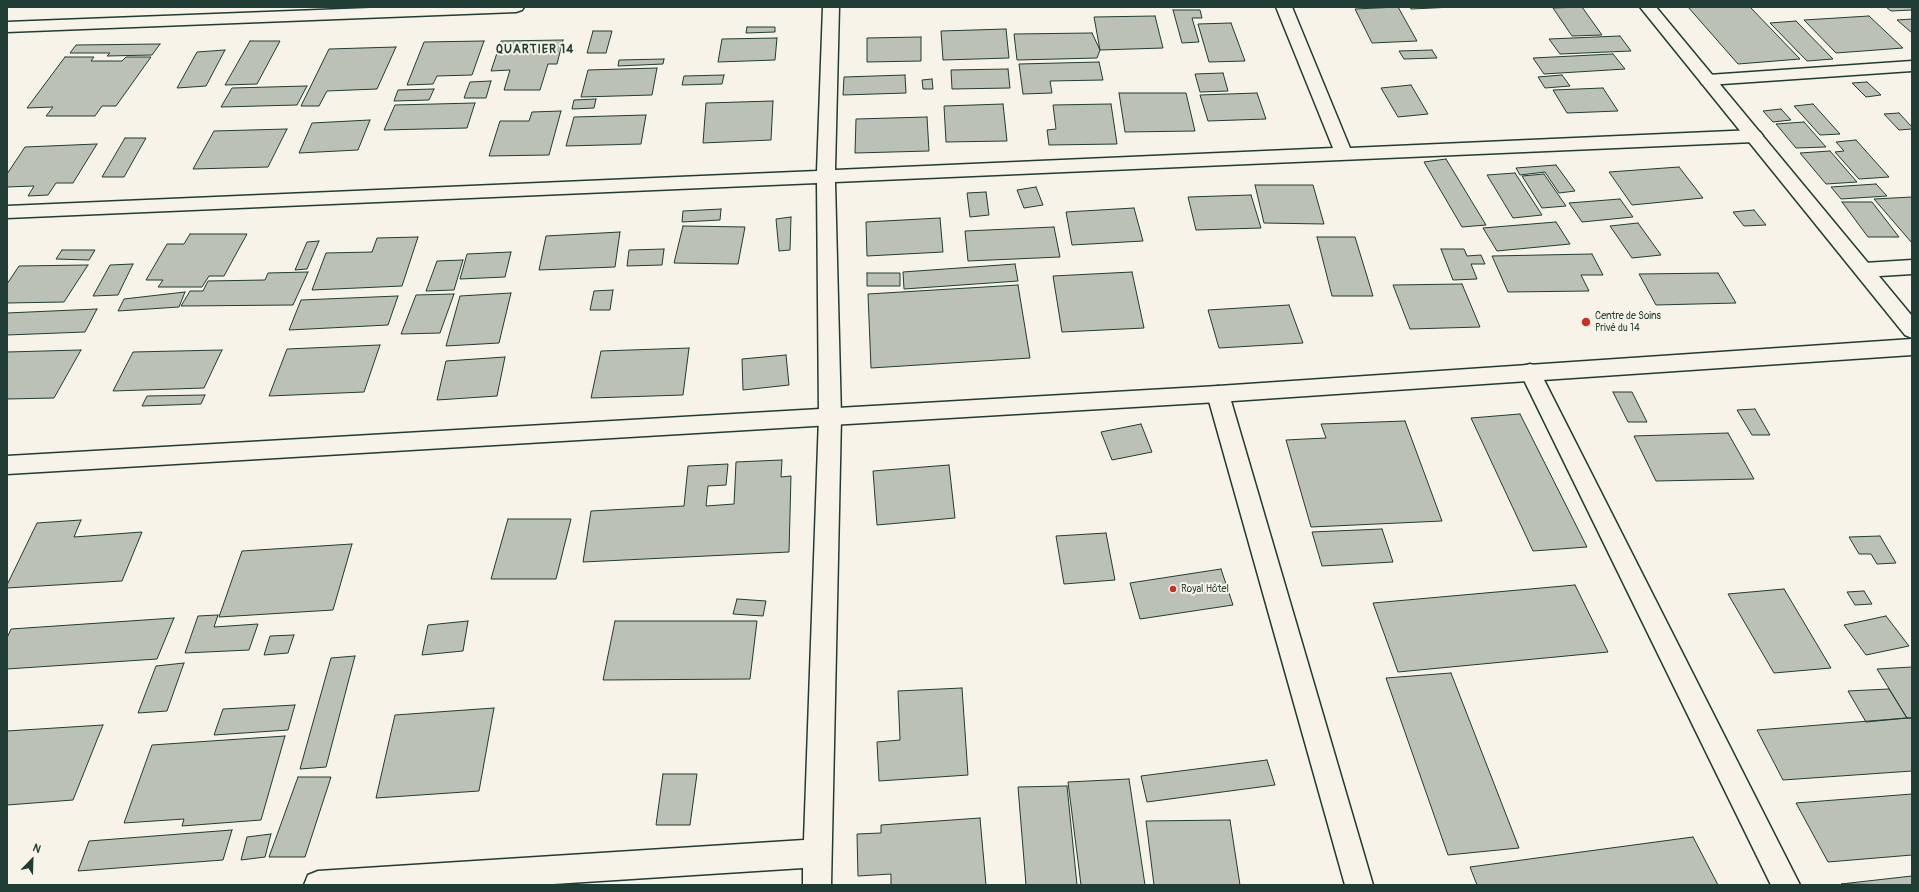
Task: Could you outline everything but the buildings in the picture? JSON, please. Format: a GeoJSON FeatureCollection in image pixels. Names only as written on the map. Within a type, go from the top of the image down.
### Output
{"type":"FeatureCollection","features":[{"type":"Feature","properties":{"kind":"street"},"geometry":{"type":"LineString","coordinates":[[7,27],[293,11],[516,7]]}},
{"type":"Feature","properties":{"kind":"street"},"geometry":{"type":"LineString","coordinates":[[817,885],[830,417],[826,175],[831,7]]}},
{"type":"Feature","properties":{"kind":"street"},"geometry":{"type":"LineString","coordinates":[[1284,7],[1344,154]]}},
{"type":"Feature","properties":{"kind":"street"},"geometry":{"type":"LineString","coordinates":[[1648,7],[1912,330]]}},
{"type":"Feature","properties":{"kind":"street"},"geometry":{"type":"LineString","coordinates":[[1708,80],[1912,66]]}},
{"type":"Feature","properties":{"kind":"street"},"geometry":{"type":"LineString","coordinates":[[7,212],[826,175],[1754,136]]}},
{"type":"Feature","properties":{"kind":"street"},"geometry":{"type":"LineString","coordinates":[[1864,270],[1912,266]]}},
{"type":"Feature","properties":{"kind":"street"},"geometry":{"type":"LineString","coordinates":[[7,465],[1218,394],[1912,347]]}},
{"type":"Feature","properties":{"kind":"street"},"geometry":{"type":"LineString","coordinates":[[1530,372],[1786,885]]}},
{"type":"Feature","properties":{"kind":"street"},"geometry":{"type":"LineString","coordinates":[[1218,394],[1359,885]]}},
{"type":"Feature","properties":{"kind":"street"},"geometry":{"type":"LineString","coordinates":[[318,885],[588,876],[817,853]]}},
{"type":"Feature","properties":{"kind":"place","name":"Centre de Soins Privé du 14"},"geometry":{"type":"Point","coordinates":[1586,322]}},
{"type":"Feature","properties":{"kind":"place","name":"Royal Hôtel"},"geometry":{"type":"Point","coordinates":[1173,589]}},
{"type":"Feature","properties":{"kind":"district","name":"QUARTIER 14"},"geometry":{"type":"Point","coordinates":[535,50]}}]}
